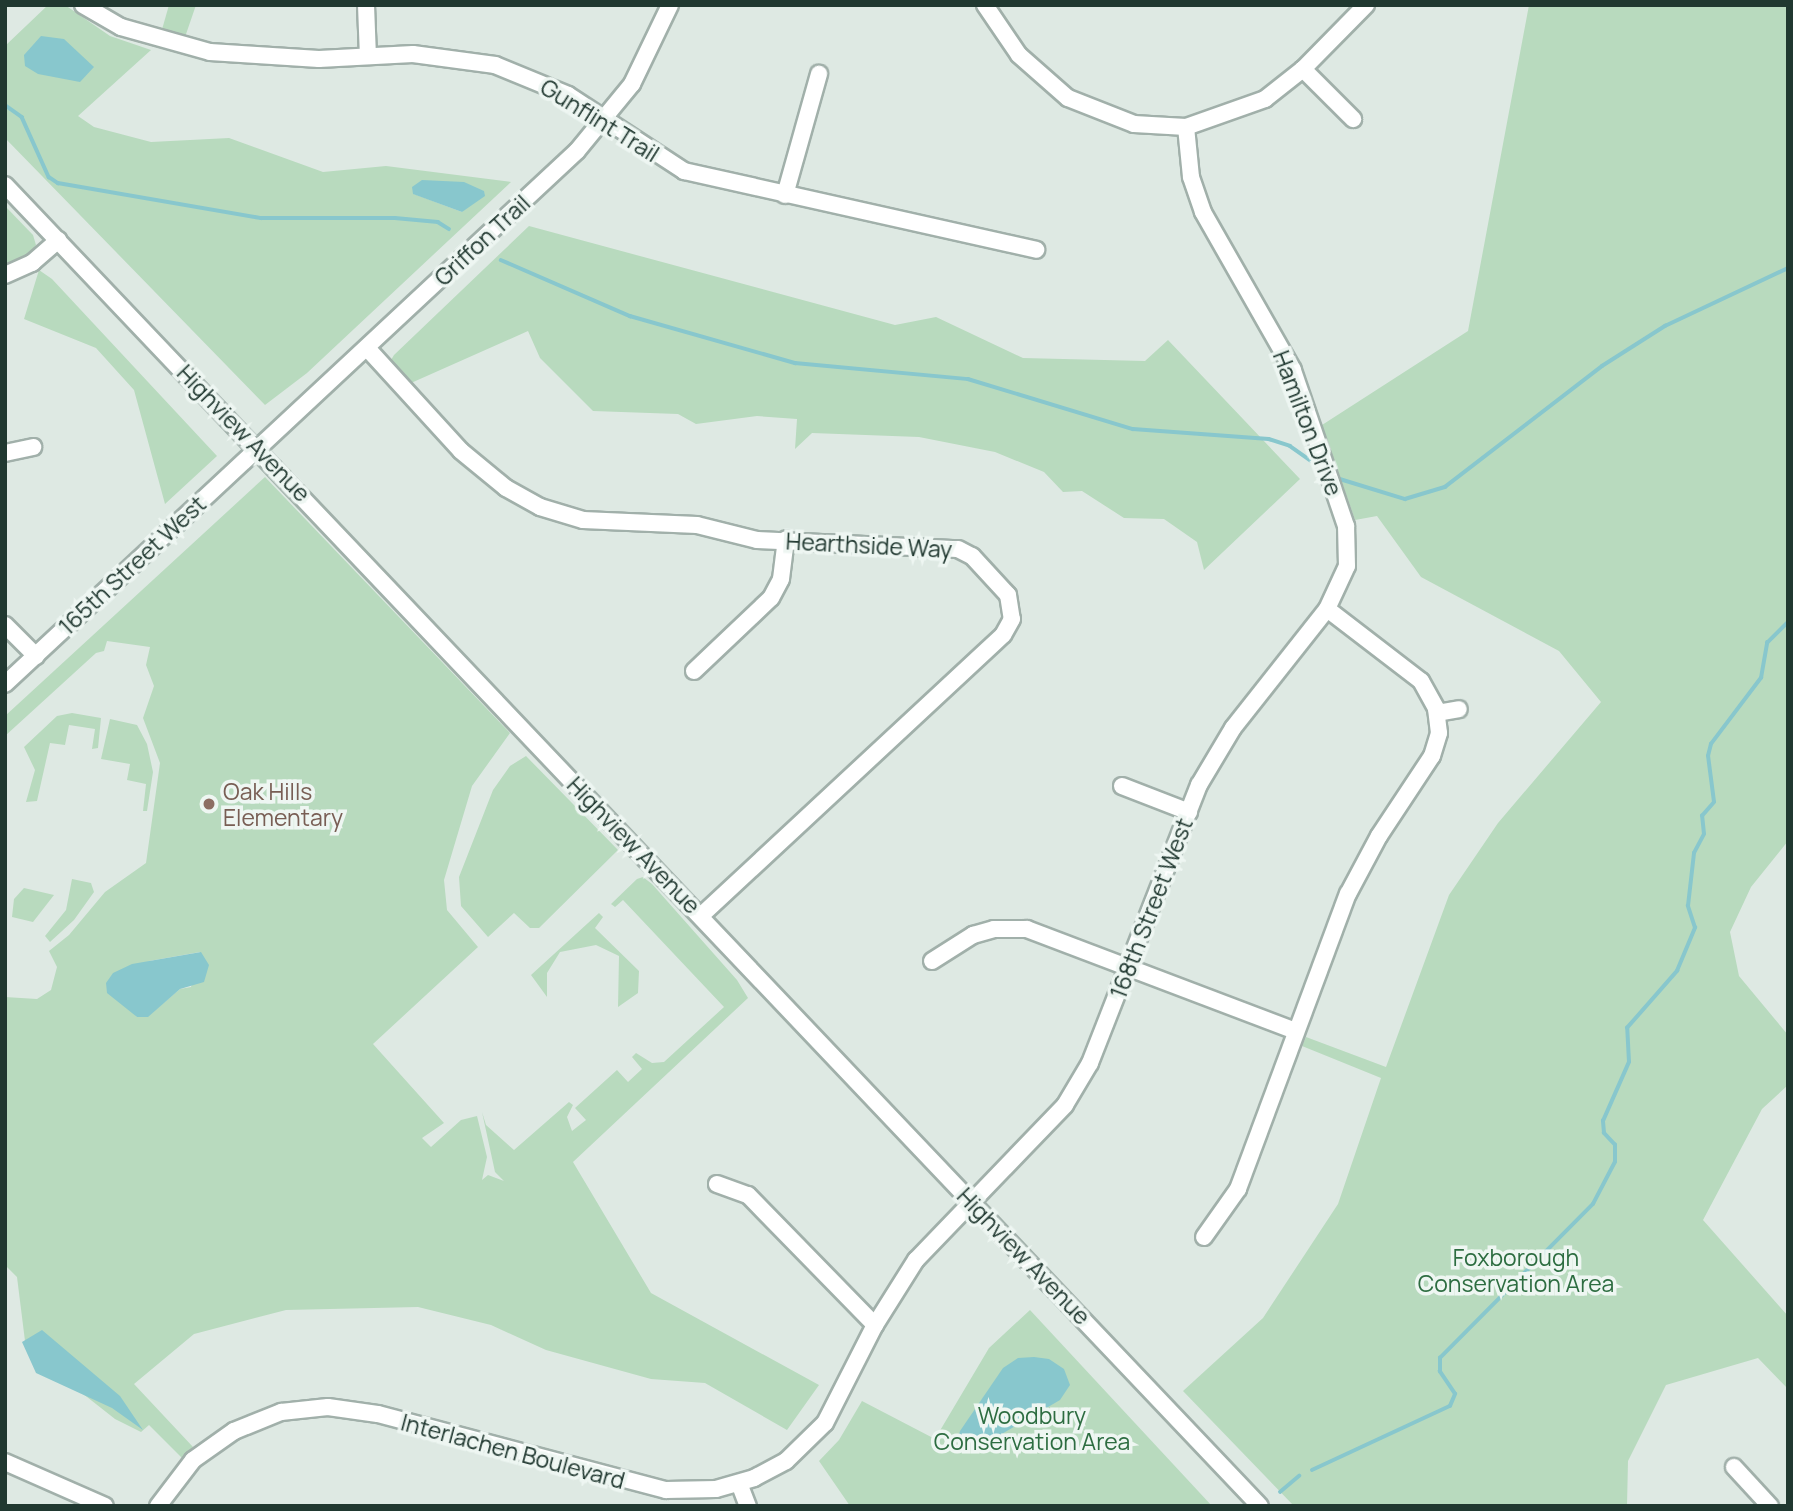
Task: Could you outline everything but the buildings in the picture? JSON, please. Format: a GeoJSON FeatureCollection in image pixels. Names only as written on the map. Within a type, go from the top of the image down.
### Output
{"type":"FeatureCollection","features":[{"type":"Feature","properties":{"kind":"street","name":"Gunflint Trail"},"geometry":{"type":"LineString","coordinates":[[83,5],[121,27],[182,47],[319,59],[441,55],[495,65],[543,82],[684,171],[1036,250]]}},
{"type":"Feature","properties":{"kind":"street"},"geometry":{"type":"LineString","coordinates":[[366,5],[368,56]]}},
{"type":"Feature","properties":{"kind":"street","name":"Griffon Trail"},"geometry":{"type":"LineString","coordinates":[[258,447],[367,348],[606,120],[649,55],[670,5]]}},
{"type":"Feature","properties":{"kind":"street"},"geometry":{"type":"LineString","coordinates":[[985,5],[1019,55],[1061,94],[1116,119],[1186,127],[1250,107],[1303,69],[1366,5]]}},
{"type":"Feature","properties":{"kind":"street"},"geometry":{"type":"LineString","coordinates":[[1303,69],[1353,119]]}},
{"type":"Feature","properties":{"kind":"street"},"geometry":{"type":"LineString","coordinates":[[785,195],[819,74]]}},
{"type":"Feature","properties":{"kind":"street","name":"Hamilton Drive"},"geometry":{"type":"LineString","coordinates":[[1186,127],[1191,177],[1203,212],[1293,370],[1343,516],[1346,566],[1327,609]]}},
{"type":"Feature","properties":{"kind":"street","name":"Highview Avenue"},"geometry":{"type":"LineString","coordinates":[[5,185],[258,447],[1260,1506]]}},
{"type":"Feature","properties":{"kind":"street"},"geometry":{"type":"LineString","coordinates":[[5,275],[32,263],[58,240]]}},
{"type":"Feature","properties":{"kind":"street","name":"Hearthside Way"},"geometry":{"type":"LineString","coordinates":[[367,348],[478,467],[540,507],[606,524],[697,525],[757,540],[786,539],[965,552],[1008,595],[1011,625],[701,916]]}},
{"type":"Feature","properties":{"kind":"street"},"geometry":{"type":"LineString","coordinates":[[5,453],[33,447]]}},
{"type":"Feature","properties":{"kind":"street","name":"165th Street West"},"geometry":{"type":"LineString","coordinates":[[5,684],[258,447]]}},
{"type":"Feature","properties":{"kind":"street"},"geometry":{"type":"LineString","coordinates":[[694,671],[771,598],[781,579],[786,539]]}},
{"type":"Feature","properties":{"kind":"street"},"geometry":{"type":"LineString","coordinates":[[1204,1237],[1238,1189],[1295,1031],[1362,867],[1432,756],[1439,733],[1437,713],[1415,676],[1327,609]]}},
{"type":"Feature","properties":{"kind":"street","name":"168th Street West"},"geometry":{"type":"LineString","coordinates":[[970,1199],[1065,1105],[1090,1063],[1189,812],[1233,728],[1327,609]]}},
{"type":"Feature","properties":{"kind":"street"},"geometry":{"type":"LineString","coordinates":[[5,625],[36,656]]}},
{"type":"Feature","properties":{"kind":"street"},"geometry":{"type":"LineString","coordinates":[[1437,713],[1459,709]]}},
{"type":"Feature","properties":{"kind":"street"},"geometry":{"type":"LineString","coordinates":[[1122,786],[1189,812]]}},
{"type":"Feature","properties":{"kind":"street"},"geometry":{"type":"LineString","coordinates":[[932,961],[973,934],[1013,927],[1043,933],[1295,1031]]}},
{"type":"Feature","properties":{"kind":"street"},"geometry":{"type":"LineString","coordinates":[[717,1184],[748,1195],[875,1325]]}},
{"type":"Feature","properties":{"kind":"street","name":"Interlachen Boulevard"},"geometry":{"type":"LineString","coordinates":[[158,1506],[194,1460],[234,1432],[281,1412],[328,1407],[378,1414],[666,1490],[691,1492],[739,1483],[786,1461],[812,1437],[838,1401],[875,1325],[916,1260],[970,1199]]}},
{"type":"Feature","properties":{"kind":"street"},"geometry":{"type":"LineString","coordinates":[[5,1462],[105,1506]]}},
{"type":"Feature","properties":{"kind":"street"},"geometry":{"type":"LineString","coordinates":[[1734,1467],[1770,1506]]}},
{"type":"Feature","properties":{"kind":"street"},"geometry":{"type":"LineString","coordinates":[[739,1483],[748,1506]]}},
{"type":"Feature","properties":{"kind":"green space"},"geometry":{"type":"Polygon","coordinates":[[[48,5],[65,5],[110,36],[151,50],[78,116],[94,127],[151,142],[229,138],[323,172],[386,166],[511,182],[307,373],[265,405],[5,138],[5,46],[48,5]],[[445,182],[414,194],[462,212],[475,188],[445,182]]]}},
{"type":"Feature","properties":{"kind":"green space"},"geometry":{"type":"Polygon","coordinates":[[[169,5],[196,5],[184,40],[161,33],[169,5]]]}},
{"type":"Feature","properties":{"kind":"green space","name":"Foxborough Conservation Area"},"geometry":{"type":"Polygon","coordinates":[[[1529,5],[1788,5],[1788,841],[1751,887],[1730,932],[1739,976],[1788,1035],[1788,1085],[1762,1109],[1703,1220],[1788,1316],[1788,1389],[1758,1358],[1666,1385],[1628,1461],[1627,1506],[1294,1506],[1183,1391],[1263,1318],[1338,1204],[1381,1078],[1302,1046],[1306,1037],[1386,1067],[1449,895],[1498,823],[1601,702],[1559,651],[1421,577],[1377,516],[1355,520],[1322,425],[1468,331],[1529,5]]]}},
{"type":"Feature","properties":{"kind":"green space"},"geometry":{"type":"Polygon","coordinates":[[[5,206],[33,235],[36,245],[26,259],[5,268],[5,206]]]}},
{"type":"Feature","properties":{"kind":"green space"},"geometry":{"type":"Polygon","coordinates":[[[529,226],[895,325],[936,317],[1023,358],[1145,361],[1168,340],[1300,479],[1204,570],[1197,542],[1164,519],[1124,518],[1082,491],[1063,492],[1044,472],[995,452],[919,437],[812,433],[795,449],[797,419],[757,416],[696,424],[678,414],[593,411],[540,358],[528,331],[411,383],[391,360],[394,355],[529,226]]]}},
{"type":"Feature","properties":{"kind":"green space"},"geometry":{"type":"Polygon","coordinates":[[[39,270],[52,279],[217,456],[165,504],[134,390],[96,348],[24,319],[39,270]]]}},
{"type":"Feature","properties":{"kind":"green space"},"geometry":{"type":"Polygon","coordinates":[[[265,477],[510,733],[472,786],[444,880],[447,910],[478,947],[373,1044],[444,1123],[422,1138],[431,1147],[461,1120],[477,1116],[487,1157],[482,1180],[488,1175],[504,1181],[495,1172],[482,1112],[486,1125],[514,1150],[569,1102],[573,1105],[567,1117],[572,1131],[586,1120],[575,1108],[617,1070],[628,1082],[642,1069],[632,1057],[636,1053],[652,1063],[664,1062],[724,1007],[623,900],[615,907],[611,904],[637,879],[643,877],[652,884],[737,980],[748,998],[573,1162],[651,1293],[819,1385],[787,1430],[705,1383],[651,1379],[546,1350],[491,1325],[418,1307],[286,1310],[194,1334],[134,1384],[193,1447],[182,1458],[149,1425],[141,1432],[115,1419],[26,1349],[17,1277],[5,1265],[5,997],[37,999],[51,990],[57,967],[49,951],[69,935],[105,892],[146,863],[160,763],[143,718],[154,686],[146,665],[150,647],[107,641],[104,651],[96,653],[5,736],[5,716],[265,477]],[[200,952],[149,961],[128,1006],[137,1017],[148,1016],[180,989],[191,987],[200,952]]]}},
{"type":"Feature","properties":{"kind":"green space"},"geometry":{"type":"Polygon","coordinates":[[[72,713],[101,718],[98,748],[92,749],[95,729],[69,725],[65,745],[50,743],[37,801],[26,802],[35,770],[24,747],[57,716],[72,713]]]}},
{"type":"Feature","properties":{"kind":"green space"},"geometry":{"type":"Polygon","coordinates":[[[110,719],[137,725],[147,744],[153,772],[147,811],[143,811],[146,784],[127,780],[130,764],[101,759],[110,719]]]}},
{"type":"Feature","properties":{"kind":"green space"},"geometry":{"type":"Polygon","coordinates":[[[526,756],[618,850],[539,928],[530,928],[514,913],[488,937],[461,906],[459,877],[493,790],[510,766],[526,756]]]}},
{"type":"Feature","properties":{"kind":"green space"},"geometry":{"type":"Polygon","coordinates":[[[72,879],[91,883],[94,892],[74,920],[50,942],[45,936],[66,910],[72,879]]]}},
{"type":"Feature","properties":{"kind":"green space"},"geometry":{"type":"Polygon","coordinates":[[[24,888],[54,895],[33,922],[12,917],[14,899],[24,888]]]}},
{"type":"Feature","properties":{"kind":"green space"},"geometry":{"type":"Polygon","coordinates":[[[599,913],[603,917],[595,928],[639,971],[638,993],[618,1007],[619,956],[596,945],[560,952],[547,973],[547,997],[531,975],[599,913]]]}},
{"type":"Feature","properties":{"kind":"green space","name":"Woodbury Conservation Area"},"geometry":{"type":"Polygon","coordinates":[[[1030,1310],[1212,1506],[850,1506],[819,1461],[839,1440],[862,1401],[935,1439],[989,1348],[1030,1310]]]}},
{"type":"Feature","properties":{"kind":"water"},"geometry":{"type":"Polygon","coordinates":[[[41,36],[64,39],[94,67],[80,82],[38,74],[25,66],[24,55],[41,36]]]}},
{"type":"Feature","properties":{"kind":"water"},"geometry":{"type":"Polygon","coordinates":[[[422,180],[464,182],[484,191],[485,196],[462,212],[413,194],[412,187],[422,180]]]}},
{"type":"Feature","properties":{"kind":"water"},"geometry":{"type":"Polygon","coordinates":[[[201,952],[209,965],[204,982],[180,989],[148,1017],[137,1017],[107,993],[106,983],[113,973],[132,964],[201,952]]]}},
{"type":"Feature","properties":{"kind":"water"},"geometry":{"type":"Polygon","coordinates":[[[42,1330],[120,1396],[143,1430],[112,1408],[36,1373],[22,1342],[42,1330]]]}},
{"type":"Feature","properties":{"kind":"water"},"geometry":{"type":"Polygon","coordinates":[[[1018,1358],[1049,1359],[1064,1369],[1070,1385],[1060,1400],[1000,1435],[957,1442],[960,1431],[1003,1368],[1018,1358]]]}},
{"type":"Feature","properties":{"kind":"waterway"},"geometry":{"type":"LineString","coordinates":[[5,105],[22,117],[49,177],[58,183],[261,218],[395,218],[438,222],[449,229]]}},
{"type":"Feature","properties":{"kind":"waterway"},"geometry":{"type":"LineString","coordinates":[[501,260],[630,316],[795,363],[968,379],[1133,429],[1269,439],[1290,446],[1321,468]]}},
{"type":"Feature","properties":{"kind":"waterway"},"geometry":{"type":"LineString","coordinates":[[1340,479],[1405,499],[1445,487],[1602,366],[1665,326],[1788,268]]}},
{"type":"Feature","properties":{"kind":"waterway"},"geometry":{"type":"LineString","coordinates":[[1312,1470],[1450,1406],[1455,1394],[1440,1372],[1440,1358],[1593,1204],[1615,1162],[1615,1145],[1604,1133],[1603,1121],[1629,1062],[1627,1028],[1677,971],[1695,928],[1688,906],[1694,853],[1704,834],[1702,816],[1714,802],[1708,756],[1711,744],[1761,678],[1767,643],[1788,622]]}},
{"type":"Feature","properties":{"kind":"waterway"},"geometry":{"type":"LineString","coordinates":[[1280,1492],[1299,1476]]}},
{"type":"Feature","properties":{"kind":"place","name":"Oak Hills Elementary"},"geometry":{"type":"Point","coordinates":[209,804]}}]}
